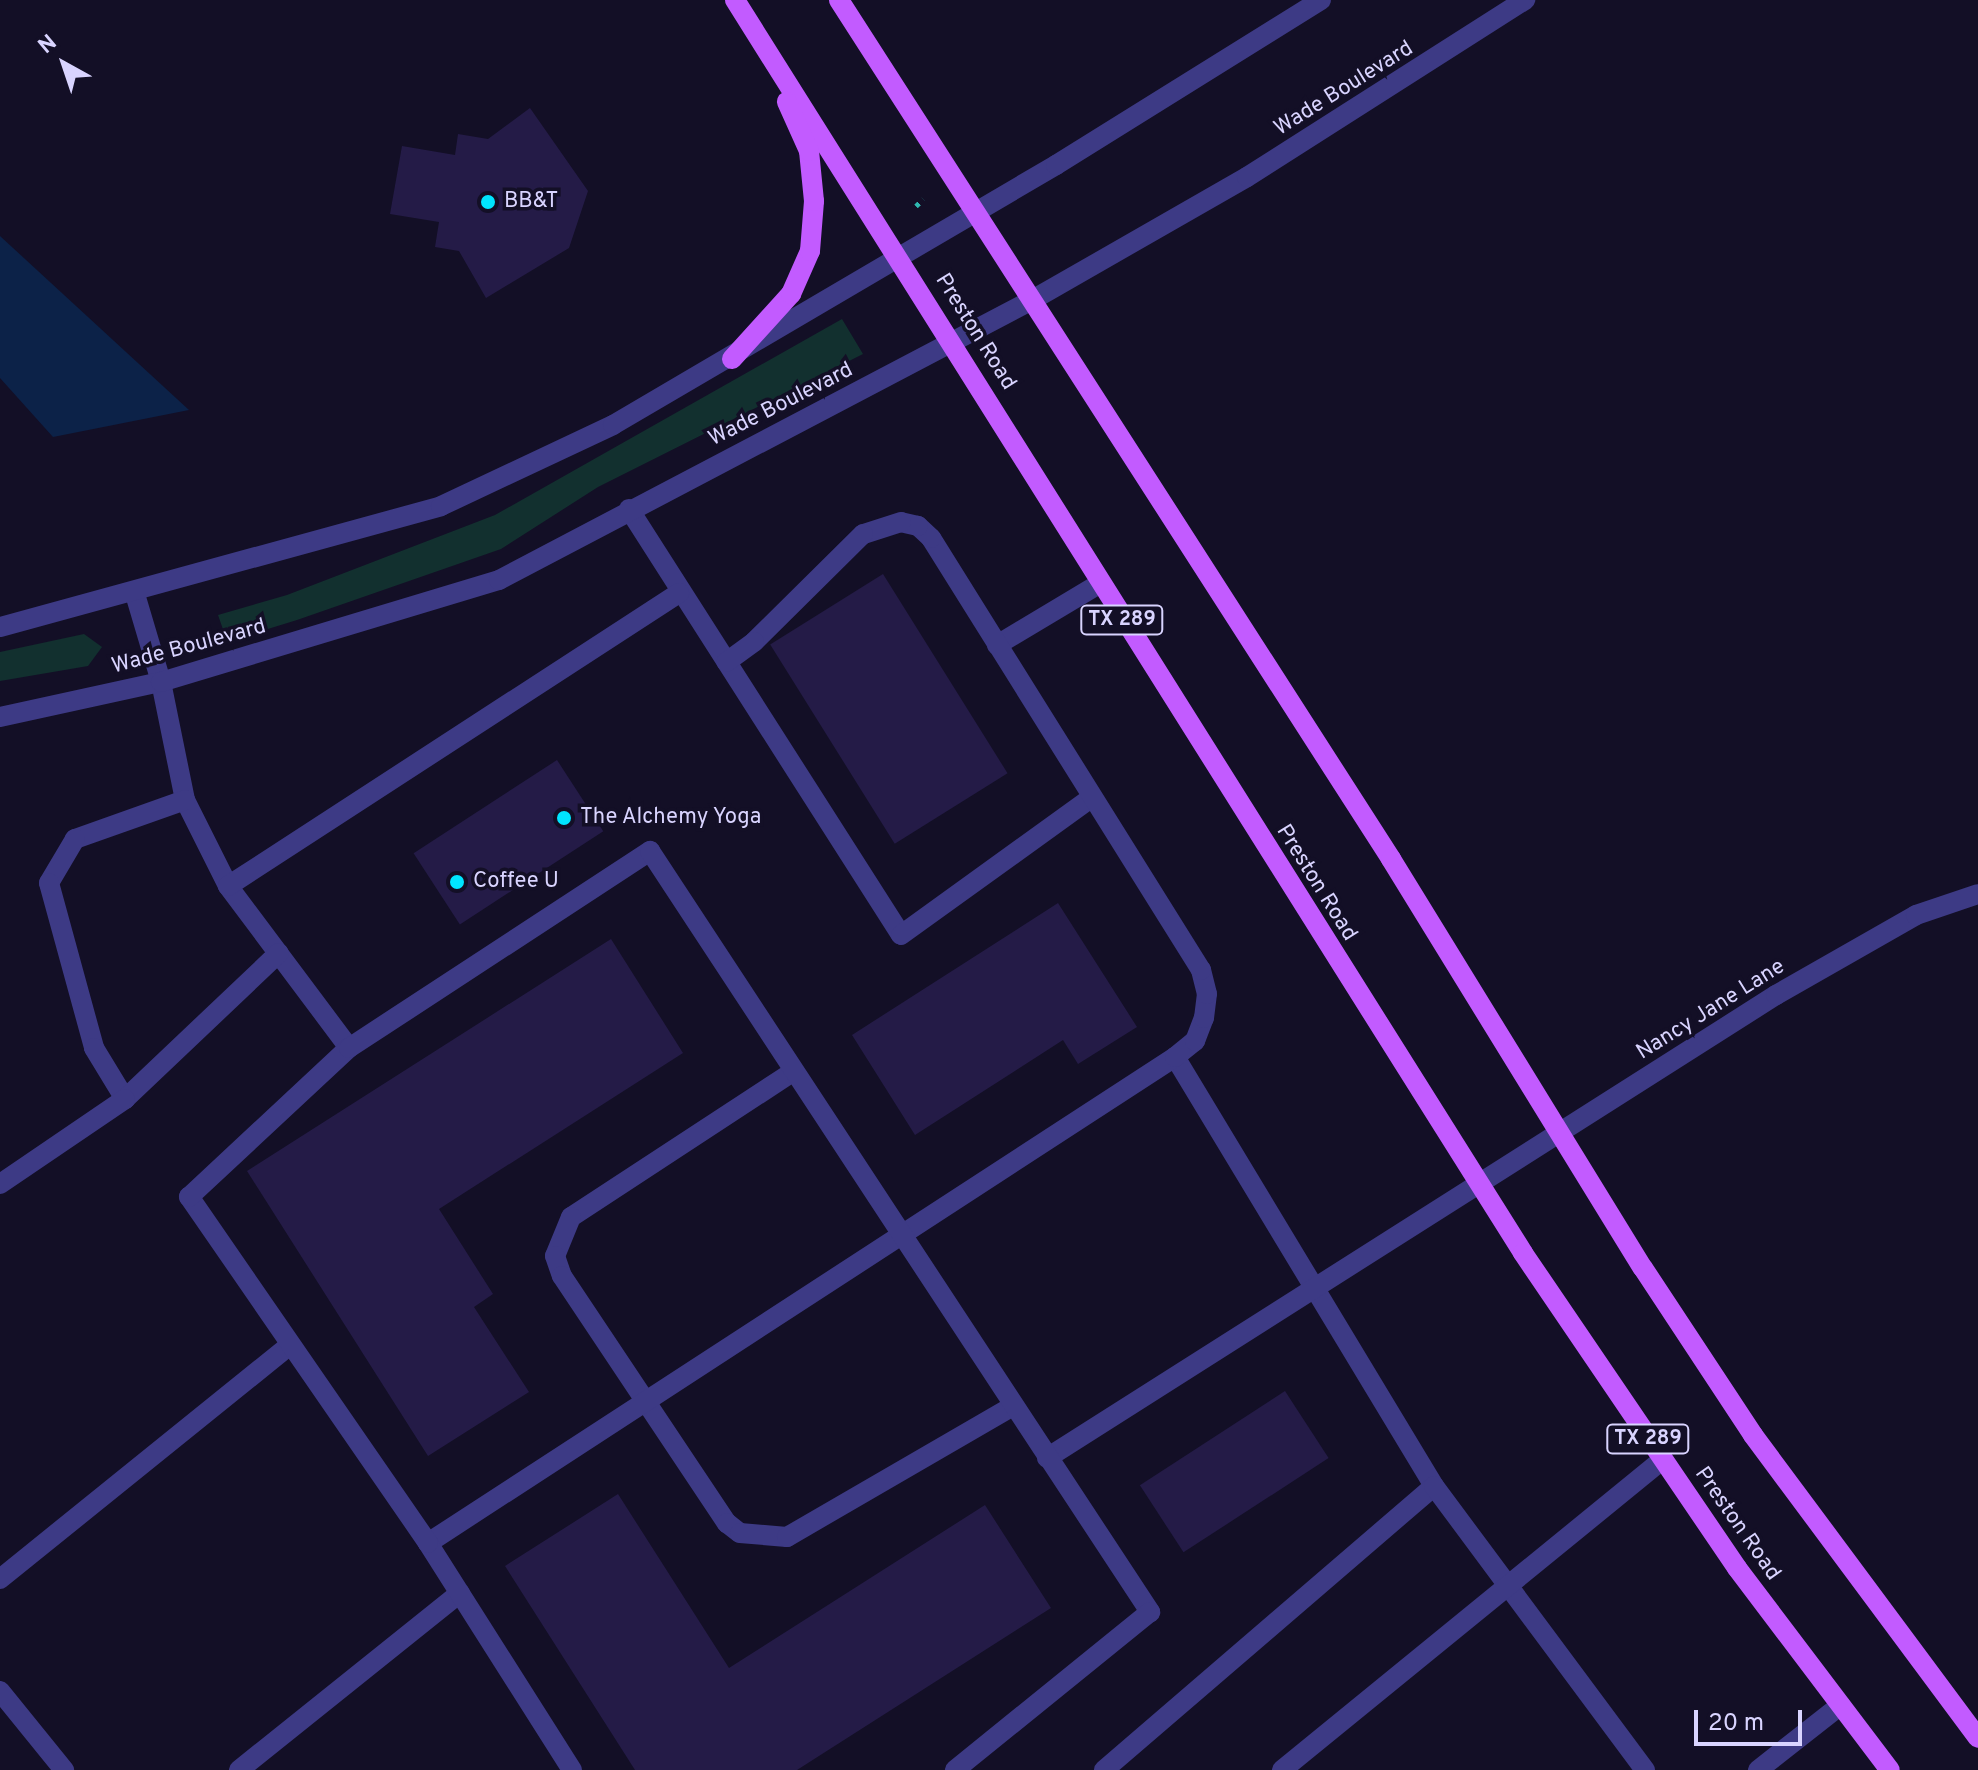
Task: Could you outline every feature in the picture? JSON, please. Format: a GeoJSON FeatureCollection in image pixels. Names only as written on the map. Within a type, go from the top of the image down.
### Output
{"type":"FeatureCollection","features":[{"type":"Feature","properties":{"kind":"main road","name":"Preston Road"},"geometry":{"type":"LineString","coordinates":[[735,0],[955,343],[1099,584],[1479,1185],[1662,1460],[1890,1770]]}},
{"type":"Feature","properties":{"kind":"main road"},"geometry":{"type":"LineString","coordinates":[[839,0],[974,214],[1034,299],[1391,859],[1559,1136],[1753,1435],[1978,1738]]}},
{"type":"Feature","properties":{"kind":"main road"},"geometry":{"type":"LineString","coordinates":[[732,359],[791,294],[810,251],[814,201],[809,151],[756,33]]}},
{"type":"Feature","properties":{"kind":"street"},"geometry":{"type":"LineString","coordinates":[[0,627],[135,594],[441,506],[613,425],[732,359],[974,214],[1321,0]]}},
{"type":"Feature","properties":{"kind":"street","name":"Wade Boulevard"},"geometry":{"type":"LineString","coordinates":[[0,717],[161,682],[499,580],[629,509],[955,343],[1034,299],[1247,177],[1525,0]]}},
{"type":"Feature","properties":{"kind":"street"},"geometry":{"type":"LineString","coordinates":[[629,509],[679,593],[901,935],[1091,798]]}},
{"type":"Feature","properties":{"kind":"street"},"geometry":{"type":"LineString","coordinates":[[428,1543],[1175,1057],[1195,1041],[1204,1018],[1207,994],[1201,970],[931,538],[918,526],[901,522],[863,534],[754,642],[726,662]]}},
{"type":"Feature","properties":{"kind":"street"},"geometry":{"type":"LineString","coordinates":[[997,645],[1099,584]]}},
{"type":"Feature","properties":{"kind":"street"},"geometry":{"type":"LineString","coordinates":[[228,886],[679,593]]}},
{"type":"Feature","properties":{"kind":"street"},"geometry":{"type":"LineString","coordinates":[[135,594],[161,682],[185,800],[228,886],[349,1048]]}},
{"type":"Feature","properties":{"kind":"street"},"geometry":{"type":"LineString","coordinates":[[125,1099],[94,1048],[49,883],[75,839],[185,800]]}},
{"type":"Feature","properties":{"kind":"street"},"geometry":{"type":"LineString","coordinates":[[572,1770],[428,1543],[289,1346],[189,1197],[349,1048],[650,851],[791,1073],[1150,1612],[955,1770]]}},
{"type":"Feature","properties":{"kind":"street","name":"Nancy Jane Lane"},"geometry":{"type":"LineString","coordinates":[[1047,1458],[1312,1288],[1559,1136],[1776,995],[1916,915],[1978,894]]}},
{"type":"Feature","properties":{"kind":"street"},"geometry":{"type":"LineString","coordinates":[[0,1184],[125,1099],[279,953]]}},
{"type":"Feature","properties":{"kind":"street"},"geometry":{"type":"LineString","coordinates":[[1175,1057],[1434,1486],[1645,1770]]}},
{"type":"Feature","properties":{"kind":"street"},"geometry":{"type":"LineString","coordinates":[[791,1073],[571,1217],[559,1238],[555,1256],[562,1276],[727,1523],[762,1539],[787,1537],[1011,1407]]}},
{"type":"Feature","properties":{"kind":"street"},"geometry":{"type":"LineString","coordinates":[[0,1579],[289,1346]]}},
{"type":"Feature","properties":{"kind":"street"},"geometry":{"type":"LineString","coordinates":[[1282,1770],[1662,1460]]}},
{"type":"Feature","properties":{"kind":"street"},"geometry":{"type":"LineString","coordinates":[[1104,1770],[1434,1486]]}},
{"type":"Feature","properties":{"kind":"street"},"geometry":{"type":"LineString","coordinates":[[239,1770],[460,1593]]}},
{"type":"Feature","properties":{"kind":"street"},"geometry":{"type":"LineString","coordinates":[[0,1691],[64,1770]]}},
{"type":"Feature","properties":{"kind":"street"},"geometry":{"type":"LineString","coordinates":[[1758,1770],[1841,1705]]}},
{"type":"Feature","properties":{"kind":"path"},"geometry":{"type":"LineString","coordinates":[[916,206],[923,199]]}},
{"type":"Feature","properties":{"kind":"green space"},"geometry":{"type":"Polygon","coordinates":[[[842,319],[863,354],[598,487],[501,549],[297,620],[232,640],[226,638],[218,615],[287,595],[495,515],[842,319]]]}},
{"type":"Feature","properties":{"kind":"green space"},"geometry":{"type":"Polygon","coordinates":[[[84,634],[102,647],[88,666],[0,681],[0,652],[84,634]]]}},
{"type":"Feature","properties":{"kind":"water"},"geometry":{"type":"Polygon","coordinates":[[[0,236],[189,410],[53,437],[0,378],[0,236]]]}},
{"type":"Feature","properties":{"kind":"building","name":"BB&T"},"geometry":{"type":"Polygon","coordinates":[[[530,108],[588,191],[569,248],[486,298],[459,251],[435,247],[439,222],[390,214],[402,146],[455,155],[458,134],[488,139],[530,108]]]}},
{"type":"Feature","properties":{"kind":"building"},"geometry":{"type":"Polygon","coordinates":[[[883,574],[1008,773],[895,844],[770,644],[883,574]]]}},
{"type":"Feature","properties":{"kind":"building"},"geometry":{"type":"Polygon","coordinates":[[[557,760],[603,831],[460,924],[414,853],[557,760]]]}},
{"type":"Feature","properties":{"kind":"building"},"geometry":{"type":"Polygon","coordinates":[[[1058,903],[1137,1027],[1078,1064],[1063,1040],[915,1135],[852,1035],[1058,903]]]}},
{"type":"Feature","properties":{"kind":"building"},"geometry":{"type":"Polygon","coordinates":[[[611,939],[683,1053],[439,1209],[493,1294],[474,1307],[529,1392],[428,1456],[247,1171],[611,939]]]}},
{"type":"Feature","properties":{"kind":"building"},"geometry":{"type":"Polygon","coordinates":[[[1285,1391],[1329,1458],[1183,1552],[1140,1485],[1285,1391]]]}},
{"type":"Feature","properties":{"kind":"building"},"geometry":{"type":"Polygon","coordinates":[[[618,1494],[729,1668],[985,1505],[1051,1608],[797,1770],[635,1770],[505,1566],[618,1494]]]}},
{"type":"Feature","properties":{"kind":"place","name":"BB&T"},"geometry":{"type":"Point","coordinates":[488,202]}},
{"type":"Feature","properties":{"kind":"place","name":"The Alchemy Yoga"},"geometry":{"type":"Point","coordinates":[564,818]}},
{"type":"Feature","properties":{"kind":"place","name":"Coffee U"},"geometry":{"type":"Point","coordinates":[457,882]}}]}
